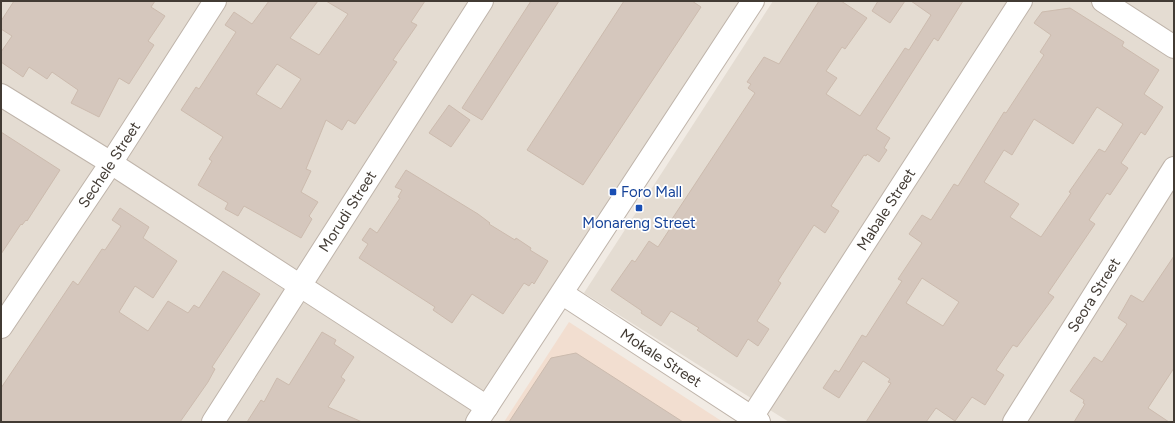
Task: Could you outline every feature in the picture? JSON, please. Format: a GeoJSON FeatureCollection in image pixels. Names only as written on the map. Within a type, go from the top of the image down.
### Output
{"type":"FeatureCollection","features":[{"type":"Feature","properties":{"kind":"street","name":"Sechele Street"},"geometry":{"type":"LineString","coordinates":[[1,327],[111,163],[215,1]]}},
{"type":"Feature","properties":{"kind":"street","name":"Morudi Street"},"geometry":{"type":"LineString","coordinates":[[213,422],[482,1]]}},
{"type":"Feature","properties":{"kind":"street"},"geometry":{"type":"LineString","coordinates":[[1,95],[111,163],[300,287],[482,415],[563,294],[753,1]]}},
{"type":"Feature","properties":{"kind":"street","name":"Mabale Street"},"geometry":{"type":"LineString","coordinates":[[755,420],[1021,1]]}},
{"type":"Feature","properties":{"kind":"street"},"geometry":{"type":"LineString","coordinates":[[1103,1],[1174,47]]}},
{"type":"Feature","properties":{"kind":"street","name":"Seora Street"},"geometry":{"type":"LineString","coordinates":[[1014,422],[1174,168]]}},
{"type":"Feature","properties":{"kind":"street","name":"Mokale Street"},"geometry":{"type":"LineString","coordinates":[[563,294],[755,420]]}},
{"type":"Feature","properties":{"kind":"shaded area"},"geometry":{"type":"Polygon","coordinates":[[[1,1],[742,1],[467,422],[1,422],[1,1]]]}},
{"type":"Feature","properties":{"kind":"shaded area"},"geometry":{"type":"Polygon","coordinates":[[[773,1],[1174,1],[1174,422],[789,422],[584,293],[773,1]]]}},
{"type":"Feature","properties":{"kind":"shaded area"},"geometry":{"type":"Polygon","coordinates":[[[569,322],[723,422],[504,422],[569,322]]]}},
{"type":"Feature","properties":{"kind":"building"},"geometry":{"type":"Polygon","coordinates":[[[14,1],[155,1],[151,7],[165,16],[148,41],[154,45],[129,84],[119,78],[99,117],[71,103],[78,90],[52,72],[47,79],[29,67],[23,77],[1,62],[1,52],[12,36],[1,29],[1,21],[14,1]]]}},
{"type":"Feature","properties":{"kind":"building"},"geometry":{"type":"Polygon","coordinates":[[[269,1],[318,1],[290,38],[319,55],[348,14],[326,1],[425,1],[411,22],[417,25],[393,60],[397,62],[355,124],[348,120],[342,130],[326,120],[306,169],[311,171],[301,192],[318,202],[309,216],[312,219],[301,238],[244,206],[238,216],[225,209],[228,203],[198,185],[212,161],[209,159],[223,137],[181,110],[196,87],[199,89],[236,32],[225,25],[234,12],[252,24],[269,1]],[[277,64],[256,94],[281,109],[301,79],[277,64]]]}},
{"type":"Feature","properties":{"kind":"building"},"geometry":{"type":"Polygon","coordinates":[[[531,1],[559,1],[482,120],[462,108],[531,1]]]}},
{"type":"Feature","properties":{"kind":"building"},"geometry":{"type":"Polygon","coordinates":[[[624,1],[692,1],[701,7],[583,185],[527,150],[624,1]]]}},
{"type":"Feature","properties":{"kind":"building"},"geometry":{"type":"Polygon","coordinates":[[[819,1],[841,1],[867,18],[845,49],[842,47],[826,71],[837,78],[826,94],[860,116],[905,48],[909,50],[931,15],[911,1],[963,1],[938,41],[934,38],[876,129],[890,138],[884,148],[887,150],[879,162],[867,154],[866,156],[864,155],[831,206],[839,211],[825,233],[814,225],[778,281],[781,283],[757,321],[769,329],[758,346],[748,339],[737,357],[697,330],[699,328],[671,311],[661,326],[611,290],[632,260],[635,262],[649,241],[658,247],[675,221],[672,219],[755,93],[748,88],[751,84],[747,82],[764,57],[779,64],[819,1]]]}},
{"type":"Feature","properties":{"kind":"building"},"geometry":{"type":"Polygon","coordinates":[[[878,1],[905,1],[890,23],[872,11],[878,1]]]}},
{"type":"Feature","properties":{"kind":"building"},"geometry":{"type":"Polygon","coordinates":[[[1070,8],[1124,42],[1122,46],[1159,70],[1144,94],[1163,107],[1145,135],[1141,132],[1121,163],[1128,168],[1110,195],[1107,193],[1089,220],[1095,224],[1048,293],[1054,297],[1017,347],[1013,345],[996,370],[1004,375],[985,405],[972,397],[955,421],[936,408],[926,422],[866,422],[891,383],[888,382],[890,379],[863,361],[839,398],[823,388],[835,370],[839,372],[862,335],[866,337],[902,281],[898,279],[922,243],[909,234],[922,215],[931,220],[954,184],[958,186],[1004,112],[1006,113],[1044,55],[1040,52],[1051,35],[1034,23],[1042,12],[1070,8]],[[1097,107],[1073,144],[1034,119],[1012,155],[1004,150],[984,182],[1019,204],[1010,217],[1041,237],[1071,193],[1069,192],[1099,149],[1105,152],[1123,124],[1097,107]],[[922,278],[906,303],[943,326],[959,302],[922,278]]]}},
{"type":"Feature","properties":{"kind":"building"},"geometry":{"type":"Polygon","coordinates":[[[449,105],[470,120],[451,147],[429,133],[449,105]]]}},
{"type":"Feature","properties":{"kind":"building"},"geometry":{"type":"Polygon","coordinates":[[[1,132],[60,170],[27,221],[26,220],[22,225],[21,224],[1,254],[1,132]]]}},
{"type":"Feature","properties":{"kind":"building"},"geometry":{"type":"Polygon","coordinates":[[[406,170],[478,214],[490,223],[489,224],[515,240],[516,238],[531,248],[530,250],[548,261],[534,284],[532,282],[529,286],[524,283],[503,314],[472,294],[452,323],[433,310],[435,307],[359,258],[368,244],[362,240],[370,228],[377,233],[400,198],[398,197],[402,190],[395,187],[406,170]]]}},
{"type":"Feature","properties":{"kind":"building"},"geometry":{"type":"Polygon","coordinates":[[[120,208],[149,227],[143,238],[177,261],[153,298],[135,286],[119,312],[148,331],[168,301],[188,313],[194,305],[199,308],[223,271],[260,294],[212,367],[215,369],[208,382],[180,422],[1,422],[1,388],[73,281],[78,285],[102,249],[105,250],[121,226],[112,220],[120,208]]]}},
{"type":"Feature","properties":{"kind":"building"},"geometry":{"type":"Polygon","coordinates":[[[1174,256],[1174,368],[1148,408],[1169,422],[1074,422],[1085,404],[1083,403],[1084,400],[1070,391],[1094,357],[1102,362],[1127,324],[1118,318],[1131,295],[1143,302],[1174,256]]]}},
{"type":"Feature","properties":{"kind":"building"},"geometry":{"type":"Polygon","coordinates":[[[322,332],[336,340],[334,344],[354,357],[341,377],[345,380],[328,407],[362,422],[247,422],[261,400],[264,402],[277,378],[289,385],[322,332]]]}},
{"type":"Feature","properties":{"kind":"building"},"geometry":{"type":"Polygon","coordinates":[[[576,353],[683,422],[509,422],[551,358],[576,353]]]}},
{"type":"Feature","properties":{"kind":"place","name":"Foro Mall"},"geometry":{"type":"Point","coordinates":[613,192]}},
{"type":"Feature","properties":{"kind":"place","name":"Monareng Street"},"geometry":{"type":"Point","coordinates":[639,208]}}]}
